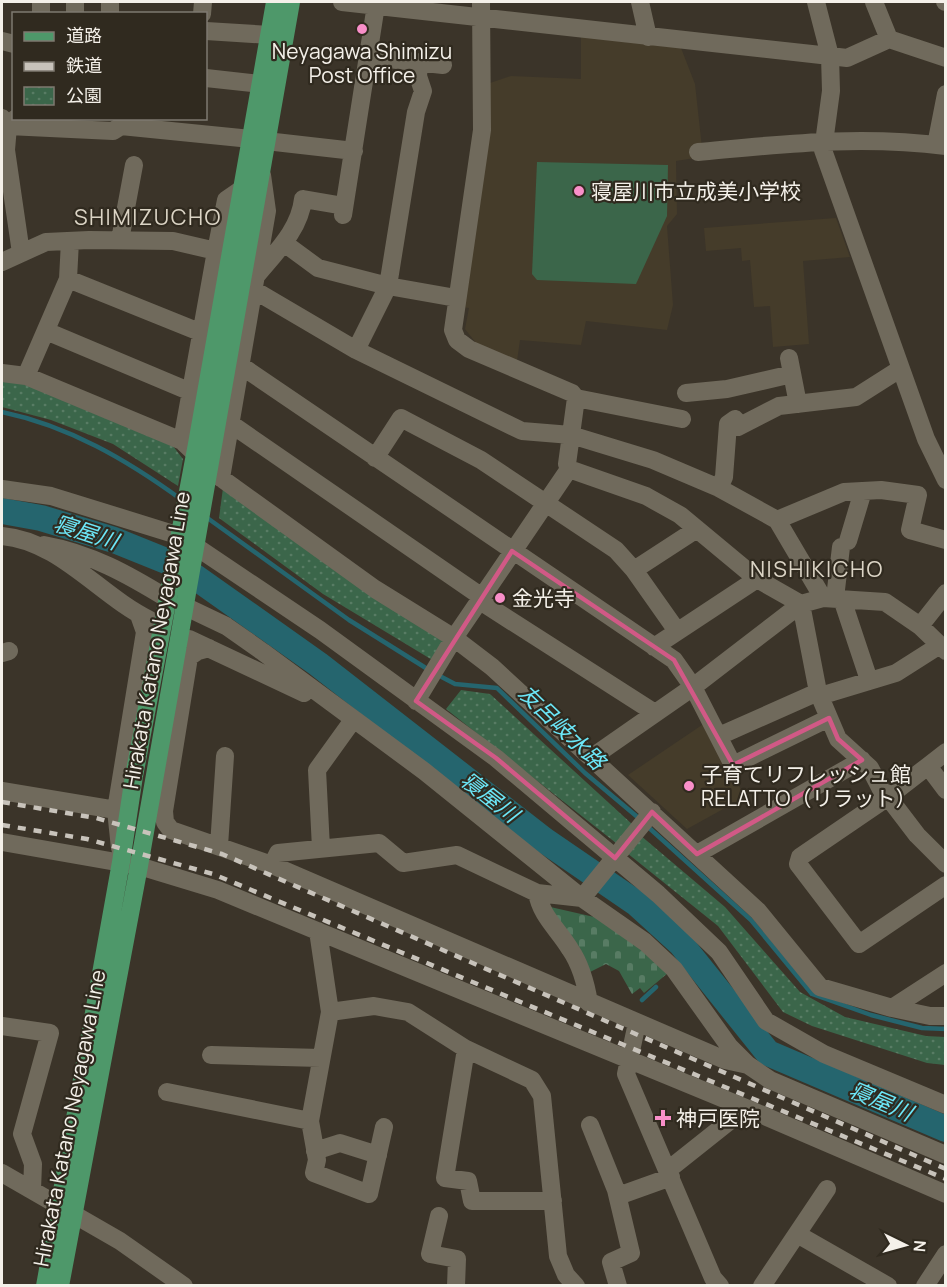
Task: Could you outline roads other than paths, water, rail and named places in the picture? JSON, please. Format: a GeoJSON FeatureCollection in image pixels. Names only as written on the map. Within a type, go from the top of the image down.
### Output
{"type":"FeatureCollection","features":[{"type":"Feature","properties":{"kind":"main road","name":"Hirakata Katano Neyagawa Line"},"geometry":{"type":"LineString","coordinates":[[45,1286],[66,1210],[188,539],[212,456],[262,170],[259,140],[261,84],[276,2]]}},
{"type":"Feature","properties":{"kind":"main road","name":"Hirakata Katano Neyagawa Line"},"geometry":{"type":"LineString","coordinates":[[188,539],[189,442],[242,189],[259,140],[291,2]]}},
{"type":"Feature","properties":{"kind":"main road","name":"Hirakata Katano Neyagawa Line"},"geometry":{"type":"LineString","coordinates":[[60,1286],[66,1210]]}},
{"type":"Feature","properties":{"kind":"street"},"geometry":{"type":"LineString","coordinates":[[342,2],[482,9],[648,37],[847,58],[889,39],[945,58]]}},
{"type":"Feature","properties":{"kind":"street"},"geometry":{"type":"LineString","coordinates":[[640,2],[648,37]]}},
{"type":"Feature","properties":{"kind":"street"},"geometry":{"type":"LineString","coordinates":[[777,520],[844,492],[881,490],[918,495],[945,480],[926,439],[900,369],[823,150],[831,91],[830,56],[816,2]]}},
{"type":"Feature","properties":{"kind":"street"},"geometry":{"type":"LineString","coordinates":[[874,2],[889,39]]}},
{"type":"Feature","properties":{"kind":"street"},"geometry":{"type":"LineString","coordinates":[[255,282],[302,214],[303,199],[344,210],[370,57],[376,5]]}},
{"type":"Feature","properties":{"kind":"street"},"geometry":{"type":"LineString","coordinates":[[482,9],[482,130],[456,298],[453,330],[457,340],[469,349],[572,393],[576,398],[682,419]]}},
{"type":"Feature","properties":{"kind":"street"},"geometry":{"type":"LineString","coordinates":[[207,31],[270,35]]}},
{"type":"Feature","properties":{"kind":"street"},"geometry":{"type":"LineString","coordinates":[[370,57],[443,65]]}},
{"type":"Feature","properties":{"kind":"street"},"geometry":{"type":"LineString","coordinates":[[356,350],[388,286],[416,112],[423,91],[418,76],[419,63]]}},
{"type":"Feature","properties":{"kind":"street"},"geometry":{"type":"LineString","coordinates":[[207,78],[261,84]]}},
{"type":"Feature","properties":{"kind":"street"},"geometry":{"type":"LineString","coordinates":[[698,152],[824,140],[896,140],[941,146],[945,94]]}},
{"type":"Feature","properties":{"kind":"street"},"geometry":{"type":"LineString","coordinates":[[21,253],[4,153],[9,121],[113,131],[121,126],[189,125],[259,140],[354,151]]}},
{"type":"Feature","properties":{"kind":"street"},"geometry":{"type":"LineString","coordinates":[[120,240],[134,165]]}},
{"type":"Feature","properties":{"kind":"street"},"geometry":{"type":"LineString","coordinates":[[221,478],[267,211],[262,170]]}},
{"type":"Feature","properties":{"kind":"street"},"geometry":{"type":"LineString","coordinates":[[189,442],[191,392],[226,200],[242,189]]}},
{"type":"Feature","properties":{"kind":"street"},"geometry":{"type":"LineString","coordinates":[[26,375],[68,279],[70,241]]}},
{"type":"Feature","properties":{"kind":"street"},"geometry":{"type":"LineString","coordinates":[[2,262],[46,242],[173,241],[216,251]]}},
{"type":"Feature","properties":{"kind":"street"},"geometry":{"type":"LineString","coordinates":[[284,243],[318,268],[388,286],[456,298]]}},
{"type":"Feature","properties":{"kind":"street"},"geometry":{"type":"LineString","coordinates":[[68,279],[202,333]]}},
{"type":"Feature","properties":{"kind":"street"},"geometry":{"type":"LineString","coordinates":[[255,282],[356,350],[522,431],[571,435],[653,460],[719,488],[777,520],[833,598],[869,680]]}},
{"type":"Feature","properties":{"kind":"street"},"geometry":{"type":"LineString","coordinates":[[46,332],[191,392]]}},
{"type":"Feature","properties":{"kind":"street"},"geometry":{"type":"LineString","coordinates":[[240,365],[674,660],[693,687],[734,765],[830,718]]}},
{"type":"Feature","properties":{"kind":"street"},"geometry":{"type":"LineString","coordinates":[[686,393],[727,389],[790,366],[798,404]]}},
{"type":"Feature","properties":{"kind":"street"},"geometry":{"type":"LineString","coordinates":[[719,488],[724,477],[728,424],[735,419],[738,427],[779,406],[856,398],[900,369]]}},
{"type":"Feature","properties":{"kind":"street"},"geometry":{"type":"LineString","coordinates":[[2,373],[26,375],[189,442],[221,478],[375,589],[454,638],[492,667],[758,911],[820,987],[892,1008],[930,1016],[945,1016]]}},
{"type":"Feature","properties":{"kind":"street"},"geometry":{"type":"LineString","coordinates":[[417,700],[454,638],[569,469],[576,398]]}},
{"type":"Feature","properties":{"kind":"street"},"geometry":{"type":"LineString","coordinates":[[375,458],[401,418],[480,460],[616,550],[634,570],[677,631]]}},
{"type":"Feature","properties":{"kind":"street"},"geometry":{"type":"LineString","coordinates":[[231,424],[481,599],[655,713]]}},
{"type":"Feature","properties":{"kind":"street"},"geometry":{"type":"LineString","coordinates":[[569,469],[646,496],[696,528],[757,579],[801,604],[819,694],[838,739],[870,768],[887,798],[917,835],[945,864]]}},
{"type":"Feature","properties":{"kind":"street"},"geometry":{"type":"LineString","coordinates":[[2,489],[30,491],[51,496],[188,539],[320,630],[496,758],[719,952],[766,1021],[824,1054],[945,1105]]}},
{"type":"Feature","properties":{"kind":"street"},"geometry":{"type":"LineString","coordinates":[[833,598],[844,544],[862,491]]}},
{"type":"Feature","properties":{"kind":"street"},"geometry":{"type":"LineString","coordinates":[[918,495],[910,530],[945,540]]}},
{"type":"Feature","properties":{"kind":"street"},"geometry":{"type":"LineString","coordinates":[[634,570],[696,528]]}},
{"type":"Feature","properties":{"kind":"street"},"geometry":{"type":"LineString","coordinates":[[2,536],[65,549],[124,572],[226,626],[424,771],[645,942],[674,969],[729,1046],[748,1065],[770,1080],[945,1155]]}},
{"type":"Feature","properties":{"kind":"street"},"geometry":{"type":"LineString","coordinates":[[32,543],[82,573],[145,618],[145,632],[116,810],[130,864]]}},
{"type":"Feature","properties":{"kind":"street"},"geometry":{"type":"LineString","coordinates":[[654,647],[757,579]]}},
{"type":"Feature","properties":{"kind":"street"},"geometry":{"type":"LineString","coordinates":[[920,626],[945,593]]}},
{"type":"Feature","properties":{"kind":"street"},"geometry":{"type":"LineString","coordinates":[[591,758],[693,687],[801,604],[833,598],[885,602],[920,626],[943,648],[896,673],[819,694],[718,736]]}},
{"type":"Feature","properties":{"kind":"street"},"geometry":{"type":"LineString","coordinates":[[189,639],[346,714]]}},
{"type":"Feature","properties":{"kind":"street"},"geometry":{"type":"LineString","coordinates":[[209,648],[189,657],[164,811],[165,822],[171,830],[272,865],[589,1003],[725,1060],[748,1065]]}},
{"type":"Feature","properties":{"kind":"street"},"geometry":{"type":"LineString","coordinates":[[321,848],[317,770],[346,714]]}},
{"type":"Feature","properties":{"kind":"street"},"geometry":{"type":"LineString","coordinates":[[945,753],[887,798],[800,857],[798,864],[859,944],[945,885]]}},
{"type":"Feature","properties":{"kind":"street"},"geometry":{"type":"LineString","coordinates":[[219,846],[225,756]]}},
{"type":"Feature","properties":{"kind":"street"},"geometry":{"type":"LineString","coordinates":[[697,854],[862,760]]}},
{"type":"Feature","properties":{"kind":"street"},"geometry":{"type":"LineString","coordinates":[[928,766],[945,790]]}},
{"type":"Feature","properties":{"kind":"street"},"geometry":{"type":"LineString","coordinates":[[3,787],[116,810]]}},
{"type":"Feature","properties":{"kind":"street"},"geometry":{"type":"LineString","coordinates":[[585,895],[652,812]]}},
{"type":"Feature","properties":{"kind":"street"},"geometry":{"type":"LineString","coordinates":[[2,842],[130,864],[218,890],[746,1108],[945,1194]]}},
{"type":"Feature","properties":{"kind":"street"},"geometry":{"type":"LineString","coordinates":[[272,865],[278,853],[379,843],[402,863],[457,855],[537,893],[585,895]]}},
{"type":"Feature","properties":{"kind":"street"},"geometry":{"type":"LineString","coordinates":[[537,893],[540,909],[572,951],[586,982],[589,1003]]}},
{"type":"Feature","properties":{"kind":"street"},"geometry":{"type":"LineString","coordinates":[[318,931],[330,1012],[310,1121],[315,1151],[314,1173],[369,1194],[384,1127]]}},
{"type":"Feature","properties":{"kind":"street"},"geometry":{"type":"LineString","coordinates":[[892,1008],[945,973]]}},
{"type":"Feature","properties":{"kind":"street"},"geometry":{"type":"LineString","coordinates":[[330,1012],[374,1005],[408,1012],[466,1050],[532,1080],[542,1096],[558,1256],[566,1275],[576,1286]]}},
{"type":"Feature","properties":{"kind":"street"},"geometry":{"type":"LineString","coordinates":[[637,1023],[626,1074],[713,1278],[720,1286]]}},
{"type":"Feature","properties":{"kind":"street"},"geometry":{"type":"LineString","coordinates":[[2,1026],[50,1033],[22,1134],[33,1164],[32,1190]]}},
{"type":"Feature","properties":{"kind":"street"},"geometry":{"type":"LineString","coordinates":[[466,1050],[445,1178],[468,1181],[472,1201],[553,1202]]}},
{"type":"Feature","properties":{"kind":"street"},"geometry":{"type":"LineString","coordinates":[[211,1055],[321,1058]]}},
{"type":"Feature","properties":{"kind":"street"},"geometry":{"type":"LineString","coordinates":[[167,1092],[310,1121]]}},
{"type":"Feature","properties":{"kind":"street"},"geometry":{"type":"LineString","coordinates":[[618,1196],[670,1173],[746,1108]]}},
{"type":"Feature","properties":{"kind":"street"},"geometry":{"type":"LineString","coordinates":[[590,1125],[618,1196],[632,1253],[611,1262],[618,1286]]}},
{"type":"Feature","properties":{"kind":"street"},"geometry":{"type":"LineString","coordinates":[[315,1151],[340,1143],[378,1155]]}},
{"type":"Feature","properties":{"kind":"street"},"geometry":{"type":"LineString","coordinates":[[2,1173],[120,1241],[184,1286]]}},
{"type":"Feature","properties":{"kind":"street"},"geometry":{"type":"LineString","coordinates":[[762,1286],[827,1189]]}},
{"type":"Feature","properties":{"kind":"street"},"geometry":{"type":"LineString","coordinates":[[439,1216],[430,1254],[457,1259],[456,1286]]}},
{"type":"Feature","properties":{"kind":"street"},"geometry":{"type":"LineString","coordinates":[[796,1234],[888,1286]]}},
{"type":"Feature","properties":{"kind":"street"},"geometry":{"type":"LineString","coordinates":[[925,1286],[945,1254]]}},
{"type":"Feature","properties":{"kind":"waterway","name":"友呂岐水路"},"geometry":{"type":"LineString","coordinates":[[2,412],[51,426],[97,446],[140,471],[182,500]]}},
{"type":"Feature","properties":{"kind":"waterway","name":"寝屋川"},"geometry":{"type":"LineString","coordinates":[[2,511],[41,518],[114,540],[181,567],[318,664],[544,840],[636,903],[681,944],[768,1053],[946,1129]]}},
{"type":"Feature","properties":{"kind":"waterway","name":"友呂岐水路"},"geometry":{"type":"LineString","coordinates":[[206,517],[349,620],[429,670]]}},
{"type":"Feature","properties":{"kind":"waterway","name":"友呂岐水路"},"geometry":{"type":"LineString","coordinates":[[436,674],[455,684],[497,688],[585,773],[641,820]]}},
{"type":"Feature","properties":{"kind":"waterway","name":"友呂岐水路"},"geometry":{"type":"LineString","coordinates":[[647,826],[751,920],[812,994],[871,1015],[922,1028],[946,1029]]}},
{"type":"Feature","properties":{"kind":"waterway"},"geometry":{"type":"LineString","coordinates":[[642,1000],[656,987]]}},
{"type":"Feature","properties":{"kind":"railway"},"geometry":{"type":"LineString","coordinates":[[2,802],[96,818],[222,854],[946,1169]]}},
{"type":"Feature","properties":{"kind":"railway"},"geometry":{"type":"LineString","coordinates":[[2,825],[87,839],[213,874],[946,1179]]}},
{"type":"Feature","properties":{"kind":"place","name":"Neyagawa Shimizu Post Office"},"geometry":{"type":"Point","coordinates":[362,29]}},
{"type":"Feature","properties":{"kind":"place","name":"寝屋川市立成美小学校"},"geometry":{"type":"Point","coordinates":[579,191]}},
{"type":"Feature","properties":{"kind":"place","name":"金光寺"},"geometry":{"type":"Point","coordinates":[500,598]}},
{"type":"Feature","properties":{"kind":"place","name":"子育てリフレッシュ館 RELATTO（リラット）"},"geometry":{"type":"Point","coordinates":[689,786]}},
{"type":"Feature","properties":{"kind":"place","name":"神戸医院"},"geometry":{"type":"Point","coordinates":[663,1118]}},
{"type":"Feature","properties":{"kind":"district","name":"SHIMIZUCHO"},"geometry":{"type":"Point","coordinates":[148,217]}},
{"type":"Feature","properties":{"kind":"district","name":"NISHIKICHO"},"geometry":{"type":"Point","coordinates":[817,569]}}]}
